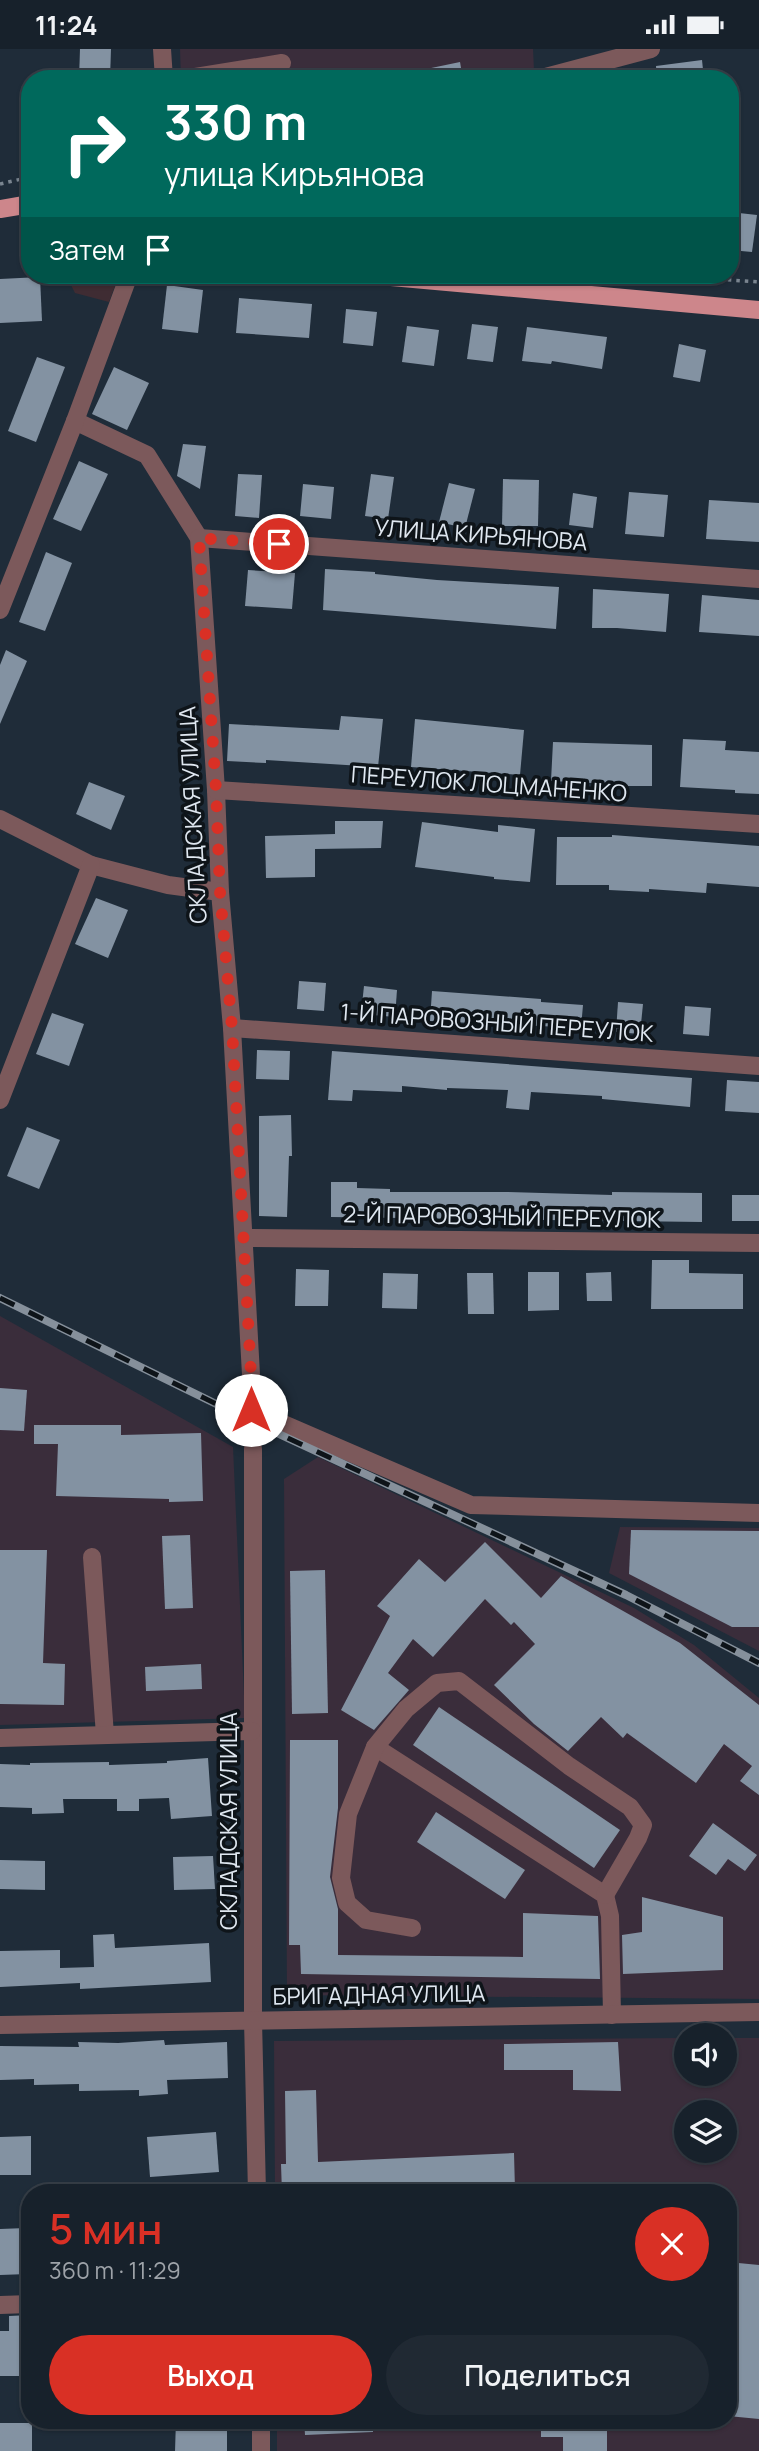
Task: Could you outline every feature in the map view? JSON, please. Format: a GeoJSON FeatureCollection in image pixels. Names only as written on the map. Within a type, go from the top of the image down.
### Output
{"type":"FeatureCollection","features":[{"type":"Feature","properties":{"kind":"main road"},"geometry":{"type":"LineString","coordinates":[[0,209],[21,206]]}},
{"type":"Feature","properties":{"kind":"main road"},"geometry":{"type":"LineString","coordinates":[[469,284],[759,310]]}},
{"type":"Feature","properties":{"kind":"street"},"geometry":{"type":"LineString","coordinates":[[162,49],[163,70]]}},
{"type":"Feature","properties":{"kind":"street"},"geometry":{"type":"LineString","coordinates":[[572,70],[650,49]]}},
{"type":"Feature","properties":{"kind":"street"},"geometry":{"type":"LineString","coordinates":[[239,70],[282,63]]}},
{"type":"Feature","properties":{"kind":"street"},"geometry":{"type":"LineString","coordinates":[[0,610],[126,284]]}},
{"type":"Feature","properties":{"kind":"street","name":"СКЛАДСКАЯ УЛИЦА"},"geometry":{"type":"LineString","coordinates":[[75,421],[147,455],[199,538],[220,892],[232,1028],[251,1410],[471,1504],[759,1513]]}},
{"type":"Feature","properties":{"kind":"street","name":"УЛИЦА КИРЬЯНОВА"},"geometry":{"type":"LineString","coordinates":[[199,538],[759,579]]}},
{"type":"Feature","properties":{"kind":"street","name":"ПЕРЕУЛОК ЛОЦМАНЕНКО"},"geometry":{"type":"LineString","coordinates":[[216,790],[759,824]]}},
{"type":"Feature","properties":{"kind":"street"},"geometry":{"type":"LineString","coordinates":[[0,819],[91,865],[168,885],[220,892]]}},
{"type":"Feature","properties":{"kind":"street"},"geometry":{"type":"LineString","coordinates":[[0,1100],[91,865]]}},
{"type":"Feature","properties":{"kind":"street","name":"1-Й ПАРОВОЗНЫЙ ПЕРЕУЛОК"},"geometry":{"type":"LineString","coordinates":[[232,1028],[759,1066]]}},
{"type":"Feature","properties":{"kind":"street","name":"2-Й ПАРОВОЗНЫЙ ПЕРЕУЛОК"},"geometry":{"type":"LineString","coordinates":[[244,1238],[759,1243]]}},
{"type":"Feature","properties":{"kind":"street","name":"СКЛАДСКАЯ УЛИЦА"},"geometry":{"type":"LineString","coordinates":[[253,1449],[253,2020],[257,2184]]}},
{"type":"Feature","properties":{"kind":"street"},"geometry":{"type":"LineString","coordinates":[[92,1557],[104,1735]]}},
{"type":"Feature","properties":{"kind":"street"},"geometry":{"type":"LineString","coordinates":[[412,1928],[366,1920],[347,1903],[341,1878],[348,1814],[375,1747],[406,1709],[437,1683],[459,1681],[569,1766],[630,1807],[643,1825],[605,1895],[610,1916],[612,2015]]}},
{"type":"Feature","properties":{"kind":"street"},"geometry":{"type":"LineString","coordinates":[[0,1738],[252,1731]]}},
{"type":"Feature","properties":{"kind":"street"},"geometry":{"type":"LineString","coordinates":[[375,1747],[605,1895]]}},
{"type":"Feature","properties":{"kind":"street","name":"БРИГАДНАЯ УЛИЦА"},"geometry":{"type":"LineString","coordinates":[[0,2025],[759,2012]]}},
{"type":"Feature","properties":{"kind":"street"},"geometry":{"type":"LineString","coordinates":[[0,2305],[21,2304]]}},
{"type":"Feature","properties":{"kind":"street"},"geometry":{"type":"LineString","coordinates":[[261,2429],[261,2451]]}},
{"type":"Feature","properties":{"kind":"path"},"geometry":{"type":"LineString","coordinates":[[0,184],[21,179]]}},
{"type":"Feature","properties":{"kind":"path"},"geometry":{"type":"LineString","coordinates":[[739,281],[759,282]]}},
{"type":"Feature","properties":{"kind":"shaded area"},"geometry":{"type":"Polygon","coordinates":[[[180,49],[533,49],[534,70],[181,70],[180,49]]]}},
{"type":"Feature","properties":{"kind":"shaded area"},"geometry":{"type":"Polygon","coordinates":[[[70,284],[116,284],[109,302],[75,293],[70,284]]]}},
{"type":"Feature","properties":{"kind":"shaded area"},"geometry":{"type":"Polygon","coordinates":[[[0,1316],[233,1447],[245,1718],[0,1725],[0,1316]]]}},
{"type":"Feature","properties":{"kind":"shaded area"},"geometry":{"type":"Polygon","coordinates":[[[318,1457],[634,1608],[694,1645],[759,1698],[759,1999],[287,1995],[284,1479],[318,1457]]]}},
{"type":"Feature","properties":{"kind":"shaded area"},"geometry":{"type":"Polygon","coordinates":[[[620,1527],[759,1528],[759,1651],[609,1573],[620,1527]]]}},
{"type":"Feature","properties":{"kind":"shaded area"},"geometry":{"type":"Polygon","coordinates":[[[674,2038],[674,2086],[737,2086],[737,2038],[759,2038],[759,2451],[277,2451],[277,2429],[737,2429],[737,2184],[275,2184],[274,2041],[674,2038]]]}},
{"type":"Feature","properties":{"kind":"building"},"geometry":{"type":"Polygon","coordinates":[[[80,49],[111,49],[110,70],[79,70],[80,49]]]}},
{"type":"Feature","properties":{"kind":"building"},"geometry":{"type":"Polygon","coordinates":[[[702,60],[703,70],[656,70],[656,66],[702,60]]]}},
{"type":"Feature","properties":{"kind":"building"},"geometry":{"type":"Polygon","coordinates":[[[460,62],[461,70],[422,70],[460,62]]]}},
{"type":"Feature","properties":{"kind":"building"},"geometry":{"type":"Polygon","coordinates":[[[739,213],[757,215],[752,252],[739,251],[739,213]]]}},
{"type":"Feature","properties":{"kind":"building"},"geometry":{"type":"Polygon","coordinates":[[[21,278],[21,284],[40,284],[42,321],[0,323],[0,279],[21,278]]]}},
{"type":"Feature","properties":{"kind":"building"},"geometry":{"type":"Polygon","coordinates":[[[167,285],[203,290],[198,333],[162,329],[167,285]]]}},
{"type":"Feature","properties":{"kind":"building"},"geometry":{"type":"Polygon","coordinates":[[[239,298],[312,304],[309,338],[236,333],[239,298]]]}},
{"type":"Feature","properties":{"kind":"building"},"geometry":{"type":"Polygon","coordinates":[[[346,309],[377,312],[373,346],[343,343],[346,309]]]}},
{"type":"Feature","properties":{"kind":"building"},"geometry":{"type":"Polygon","coordinates":[[[472,324],[498,327],[493,362],[467,359],[472,324]]]}},
{"type":"Feature","properties":{"kind":"building"},"geometry":{"type":"Polygon","coordinates":[[[407,326],[439,330],[434,366],[402,362],[407,326]]]}},
{"type":"Feature","properties":{"kind":"building"},"geometry":{"type":"Polygon","coordinates":[[[527,327],[607,337],[602,369],[552,361],[551,364],[522,361],[527,327]]]}},
{"type":"Feature","properties":{"kind":"building"},"geometry":{"type":"Polygon","coordinates":[[[679,344],[706,350],[700,382],[673,377],[679,344]]]}},
{"type":"Feature","properties":{"kind":"building"},"geometry":{"type":"Polygon","coordinates":[[[37,357],[65,367],[36,442],[8,431],[37,357]]]}},
{"type":"Feature","properties":{"kind":"building"},"geometry":{"type":"Polygon","coordinates":[[[114,367],[149,383],[127,430],[92,414],[114,367]]]}},
{"type":"Feature","properties":{"kind":"building"},"geometry":{"type":"Polygon","coordinates":[[[183,444],[206,446],[200,489],[177,476],[183,444]]]}},
{"type":"Feature","properties":{"kind":"building"},"geometry":{"type":"Polygon","coordinates":[[[79,461],[108,474],[81,531],[53,519],[79,461]]]}},
{"type":"Feature","properties":{"kind":"building"},"geometry":{"type":"Polygon","coordinates":[[[238,474],[262,475],[259,518],[235,516],[238,474]]]}},
{"type":"Feature","properties":{"kind":"building"},"geometry":{"type":"Polygon","coordinates":[[[371,474],[394,477],[388,519],[365,516],[371,474]]]}},
{"type":"Feature","properties":{"kind":"building"},"geometry":{"type":"Polygon","coordinates":[[[503,479],[539,480],[538,526],[502,526],[503,479]]]}},
{"type":"Feature","properties":{"kind":"building"},"geometry":{"type":"Polygon","coordinates":[[[449,483],[475,489],[465,528],[439,522],[449,483]]]}},
{"type":"Feature","properties":{"kind":"building"},"geometry":{"type":"Polygon","coordinates":[[[303,484],[334,487],[331,519],[300,516],[303,484]]]}},
{"type":"Feature","properties":{"kind":"building"},"geometry":{"type":"Polygon","coordinates":[[[629,492],[668,495],[664,537],[625,534],[629,492]]]}},
{"type":"Feature","properties":{"kind":"building"},"geometry":{"type":"Polygon","coordinates":[[[573,493],[597,497],[593,528],[569,525],[573,493]]]}},
{"type":"Feature","properties":{"kind":"building"},"geometry":{"type":"Polygon","coordinates":[[[709,500],[759,503],[759,542],[706,539],[709,500]]]}},
{"type":"Feature","properties":{"kind":"building"},"geometry":{"type":"Polygon","coordinates":[[[46,552],[72,563],[45,631],[19,622],[46,552]]]}},
{"type":"Feature","properties":{"kind":"building"},"geometry":{"type":"Polygon","coordinates":[[[325,569],[437,580],[559,587],[556,629],[323,610],[325,569]]]}},
{"type":"Feature","properties":{"kind":"building"},"geometry":{"type":"Polygon","coordinates":[[[248,570],[295,573],[292,609],[245,606],[248,570]]]}},
{"type":"Feature","properties":{"kind":"building"},"geometry":{"type":"Polygon","coordinates":[[[593,589],[669,594],[666,632],[592,628],[593,589]]]}},
{"type":"Feature","properties":{"kind":"building"},"geometry":{"type":"Polygon","coordinates":[[[702,595],[759,600],[759,636],[699,632],[702,595]]]}},
{"type":"Feature","properties":{"kind":"building"},"geometry":{"type":"Polygon","coordinates":[[[6,650],[27,661],[0,724],[0,665],[6,650]]]}},
{"type":"Feature","properties":{"kind":"building"},"geometry":{"type":"Polygon","coordinates":[[[341,716],[383,719],[378,767],[266,760],[266,763],[227,761],[229,724],[339,730],[341,716]]]}},
{"type":"Feature","properties":{"kind":"building"},"geometry":{"type":"Polygon","coordinates":[[[415,719],[524,730],[520,775],[411,767],[415,719]]]}},
{"type":"Feature","properties":{"kind":"building"},"geometry":{"type":"Polygon","coordinates":[[[683,739],[726,741],[725,750],[759,752],[759,794],[680,787],[683,739]]]}},
{"type":"Feature","properties":{"kind":"building"},"geometry":{"type":"Polygon","coordinates":[[[553,742],[652,745],[652,786],[551,781],[553,742]]]}},
{"type":"Feature","properties":{"kind":"building"},"geometry":{"type":"Polygon","coordinates":[[[89,782],[125,796],[111,830],[76,814],[89,782]]]}},
{"type":"Feature","properties":{"kind":"building"},"geometry":{"type":"Polygon","coordinates":[[[335,821],[383,821],[381,848],[315,849],[315,877],[266,878],[265,836],[335,834],[335,821]]]}},
{"type":"Feature","properties":{"kind":"building"},"geometry":{"type":"Polygon","coordinates":[[[422,822],[498,832],[498,825],[535,829],[530,882],[415,867],[422,822]]]}},
{"type":"Feature","properties":{"kind":"building"},"geometry":{"type":"Polygon","coordinates":[[[612,835],[759,846],[759,887],[707,883],[706,893],[649,889],[649,892],[609,890],[609,885],[556,885],[557,837],[612,835]]]}},
{"type":"Feature","properties":{"kind":"building"},"geometry":{"type":"Polygon","coordinates":[[[96,898],[128,910],[108,958],[75,944],[96,898]]]}},
{"type":"Feature","properties":{"kind":"building"},"geometry":{"type":"Polygon","coordinates":[[[299,981],[326,983],[324,1011],[297,1009],[299,981]]]}},
{"type":"Feature","properties":{"kind":"building"},"geometry":{"type":"Polygon","coordinates":[[[364,986],[397,990],[395,1017],[361,1014],[364,986]]]}},
{"type":"Feature","properties":{"kind":"building"},"geometry":{"type":"Polygon","coordinates":[[[432,991],[583,1005],[581,1028],[430,1021],[432,991]]]}},
{"type":"Feature","properties":{"kind":"building"},"geometry":{"type":"Polygon","coordinates":[[[618,1002],[643,1004],[640,1034],[616,1032],[618,1002]]]}},
{"type":"Feature","properties":{"kind":"building"},"geometry":{"type":"Polygon","coordinates":[[[685,1006],[711,1008],[709,1036],[683,1034],[685,1006]]]}},
{"type":"Feature","properties":{"kind":"building"},"geometry":{"type":"Polygon","coordinates":[[[52,1013],[84,1024],[69,1066],[36,1054],[52,1013]]]}},
{"type":"Feature","properties":{"kind":"building"},"geometry":{"type":"Polygon","coordinates":[[[257,1050],[290,1051],[289,1080],[256,1079],[257,1050]]]}},
{"type":"Feature","properties":{"kind":"building"},"geometry":{"type":"Polygon","coordinates":[[[332,1051],[692,1078],[690,1107],[602,1099],[602,1096],[531,1092],[529,1110],[506,1108],[508,1090],[447,1090],[402,1086],[402,1092],[353,1090],[352,1101],[328,1100],[332,1051]]]}},
{"type":"Feature","properties":{"kind":"building"},"geometry":{"type":"Polygon","coordinates":[[[727,1080],[759,1082],[759,1113],[725,1111],[727,1080]]]}},
{"type":"Feature","properties":{"kind":"building"},"geometry":{"type":"Polygon","coordinates":[[[291,1115],[292,1156],[289,1156],[287,1217],[259,1216],[259,1116],[291,1115]]]}},
{"type":"Feature","properties":{"kind":"building"},"geometry":{"type":"Polygon","coordinates":[[[27,1127],[60,1140],[39,1189],[7,1176],[27,1127]]]}},
{"type":"Feature","properties":{"kind":"building"},"geometry":{"type":"Polygon","coordinates":[[[331,1182],[357,1182],[357,1188],[390,1189],[390,1192],[612,1195],[612,1192],[702,1193],[702,1222],[331,1217],[331,1182]]]}},
{"type":"Feature","properties":{"kind":"building"},"geometry":{"type":"Polygon","coordinates":[[[732,1195],[759,1195],[759,1221],[732,1221],[732,1195]]]}},
{"type":"Feature","properties":{"kind":"building"},"geometry":{"type":"Polygon","coordinates":[[[652,1260],[689,1260],[689,1273],[743,1274],[743,1309],[651,1309],[652,1260]]]}},
{"type":"Feature","properties":{"kind":"building"},"geometry":{"type":"Polygon","coordinates":[[[296,1269],[329,1270],[328,1306],[295,1306],[296,1269]]]}},
{"type":"Feature","properties":{"kind":"building"},"geometry":{"type":"Polygon","coordinates":[[[528,1272],[559,1272],[559,1310],[528,1311],[528,1272]]]}},
{"type":"Feature","properties":{"kind":"building"},"geometry":{"type":"Polygon","coordinates":[[[611,1272],[612,1301],[587,1301],[586,1273],[611,1272]]]}},
{"type":"Feature","properties":{"kind":"building"},"geometry":{"type":"Polygon","coordinates":[[[383,1273],[418,1274],[417,1309],[382,1308],[383,1273]]]}},
{"type":"Feature","properties":{"kind":"building"},"geometry":{"type":"Polygon","coordinates":[[[467,1273],[493,1273],[494,1314],[468,1314],[467,1273]]]}},
{"type":"Feature","properties":{"kind":"building"},"geometry":{"type":"Polygon","coordinates":[[[0,1388],[27,1390],[24,1431],[0,1430],[0,1388]]]}},
{"type":"Feature","properties":{"kind":"building"},"geometry":{"type":"Polygon","coordinates":[[[34,1425],[121,1425],[121,1435],[201,1433],[203,1501],[169,1502],[169,1499],[56,1496],[58,1444],[34,1444],[34,1425]]]}},
{"type":"Feature","properties":{"kind":"building"},"geometry":{"type":"Polygon","coordinates":[[[631,1530],[759,1531],[759,1627],[732,1627],[629,1574],[631,1530]]]}},
{"type":"Feature","properties":{"kind":"building"},"geometry":{"type":"Polygon","coordinates":[[[190,1535],[193,1608],[165,1609],[162,1536],[190,1535]]]}},
{"type":"Feature","properties":{"kind":"building"},"geometry":{"type":"Polygon","coordinates":[[[485,1542],[541,1598],[561,1576],[680,1643],[759,1705],[759,1795],[740,1781],[752,1766],[724,1744],[696,1783],[627,1733],[623,1738],[601,1717],[568,1751],[534,1724],[494,1685],[535,1644],[514,1622],[511,1625],[485,1599],[433,1657],[413,1639],[388,1673],[409,1690],[374,1730],[341,1710],[390,1616],[377,1606],[419,1559],[445,1582],[485,1542]]]}},
{"type":"Feature","properties":{"kind":"building"},"geometry":{"type":"Polygon","coordinates":[[[0,1550],[47,1550],[43,1663],[65,1664],[64,1705],[0,1704],[0,1550]]]}},
{"type":"Feature","properties":{"kind":"building"},"geometry":{"type":"Polygon","coordinates":[[[325,1570],[328,1713],[292,1714],[290,1571],[325,1570]]]}},
{"type":"Feature","properties":{"kind":"building"},"geometry":{"type":"Polygon","coordinates":[[[201,1664],[202,1689],[146,1691],[145,1667],[201,1664]]]}},
{"type":"Feature","properties":{"kind":"building"},"geometry":{"type":"Polygon","coordinates":[[[439,1707],[620,1830],[594,1868],[413,1745],[439,1707]]]}},
{"type":"Feature","properties":{"kind":"building"},"geometry":{"type":"Polygon","coordinates":[[[290,1740],[338,1740],[338,1808],[330,1877],[338,1909],[338,1955],[523,1957],[523,1913],[598,1916],[600,1979],[301,1974],[300,1945],[289,1945],[290,1740]]]}},
{"type":"Feature","properties":{"kind":"building"},"geometry":{"type":"Polygon","coordinates":[[[208,1758],[212,1816],[171,1819],[169,1798],[139,1799],[139,1811],[117,1811],[117,1799],[63,1799],[64,1813],[32,1814],[32,1808],[0,1807],[0,1764],[109,1762],[109,1765],[208,1758]]]}},
{"type":"Feature","properties":{"kind":"building"},"geometry":{"type":"Polygon","coordinates":[[[436,1812],[525,1870],[505,1899],[417,1842],[436,1812]]]}},
{"type":"Feature","properties":{"kind":"building"},"geometry":{"type":"Polygon","coordinates":[[[713,1823],[757,1855],[745,1871],[728,1859],[716,1875],[689,1856],[713,1823]]]}},
{"type":"Feature","properties":{"kind":"building"},"geometry":{"type":"Polygon","coordinates":[[[213,1856],[215,1889],[174,1890],[173,1857],[213,1856]]]}},
{"type":"Feature","properties":{"kind":"building"},"geometry":{"type":"Polygon","coordinates":[[[0,1860],[45,1861],[45,1890],[0,1889],[0,1860]]]}},
{"type":"Feature","properties":{"kind":"building"},"geometry":{"type":"Polygon","coordinates":[[[642,1897],[723,1917],[723,1970],[623,1974],[622,1935],[642,1932],[642,1897]]]}},
{"type":"Feature","properties":{"kind":"building"},"geometry":{"type":"Polygon","coordinates":[[[114,1934],[115,1948],[209,1943],[211,1982],[80,1989],[80,1983],[0,1987],[0,1951],[60,1950],[60,1968],[94,1967],[93,1935],[114,1934]]]}},
{"type":"Feature","properties":{"kind":"building"},"geometry":{"type":"Polygon","coordinates":[[[164,2040],[165,2045],[227,2042],[228,2078],[167,2080],[168,2094],[139,2096],[139,2090],[79,2091],[79,2084],[34,2085],[34,2079],[0,2080],[0,2046],[79,2047],[78,2042],[164,2040]]]}},
{"type":"Feature","properties":{"kind":"building"},"geometry":{"type":"Polygon","coordinates":[[[618,2042],[621,2091],[573,2090],[573,2070],[504,2070],[504,2044],[618,2042]]]}},
{"type":"Feature","properties":{"kind":"building"},"geometry":{"type":"Polygon","coordinates":[[[316,2090],[318,2162],[514,2153],[515,2184],[282,2184],[281,2164],[286,2164],[285,2091],[316,2090]]]}},
{"type":"Feature","properties":{"kind":"building"},"geometry":{"type":"Polygon","coordinates":[[[216,2132],[219,2172],[150,2177],[147,2137],[216,2132]]]}},
{"type":"Feature","properties":{"kind":"building"},"geometry":{"type":"Polygon","coordinates":[[[31,2136],[31,2175],[0,2175],[0,2137],[31,2136]]]}},
{"type":"Feature","properties":{"kind":"building"},"geometry":{"type":"Polygon","coordinates":[[[21,2228],[21,2274],[0,2275],[0,2229],[21,2228]]]}},
{"type":"Feature","properties":{"kind":"building"},"geometry":{"type":"Polygon","coordinates":[[[737,2263],[759,2265],[759,2419],[737,2417],[737,2263]]]}},
{"type":"Feature","properties":{"kind":"building"},"geometry":{"type":"Polygon","coordinates":[[[21,2315],[21,2376],[0,2376],[0,2331],[9,2331],[9,2316],[21,2315]]]}},
{"type":"Feature","properties":{"kind":"building"},"geometry":{"type":"Polygon","coordinates":[[[0,2423],[21,2423],[21,2429],[32,2429],[32,2451],[0,2451],[0,2423]]]}},
{"type":"Feature","properties":{"kind":"building"},"geometry":{"type":"Polygon","coordinates":[[[176,2429],[227,2429],[227,2451],[175,2451],[176,2429]]]}},
{"type":"Feature","properties":{"kind":"building"},"geometry":{"type":"Polygon","coordinates":[[[305,2429],[373,2429],[373,2432],[305,2435],[305,2429]]]}},
{"type":"Feature","properties":{"kind":"building"},"geometry":{"type":"Polygon","coordinates":[[[541,2429],[607,2429],[607,2451],[563,2451],[563,2437],[541,2437],[541,2429]]]}},
{"type":"Feature","properties":{"kind":"railway"},"geometry":{"type":"LineString","coordinates":[[0,1298],[253,1422],[626,1595],[759,1663]]}},
{"type":"Feature","properties":{"kind":"route"},"geometry":{"type":"LineString","coordinates":[[251,1410],[232,1028],[220,892],[199,538],[279,544]]}}]}
